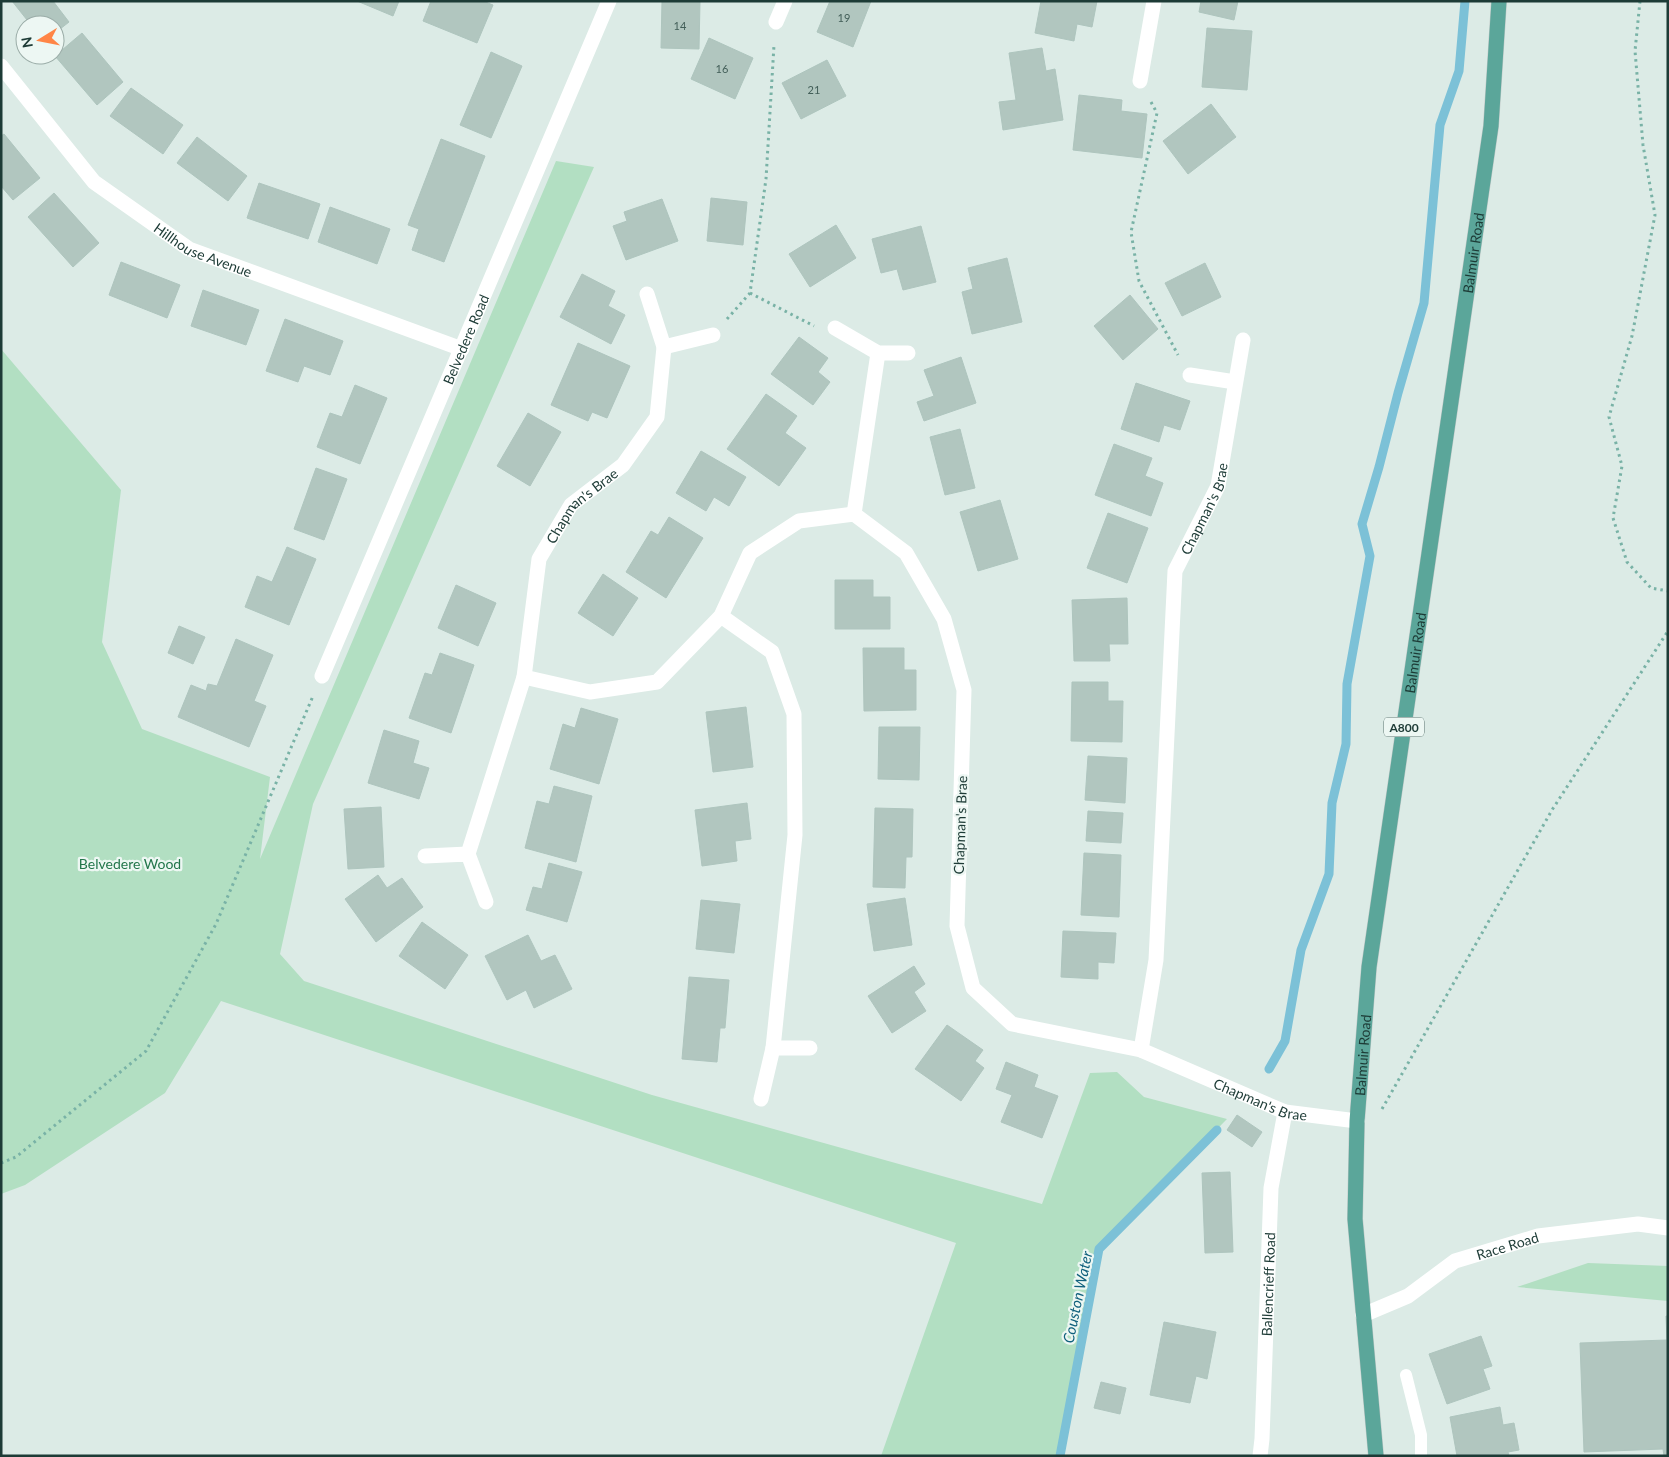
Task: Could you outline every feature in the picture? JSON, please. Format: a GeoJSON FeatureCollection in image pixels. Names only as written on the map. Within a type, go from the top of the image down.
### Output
{"type":"FeatureCollection","features":[{"type":"Feature","properties":{"kind":"main road","name":"Balmuir Road"},"geometry":{"type":"LineString","coordinates":[[1376,1456],[1355,1219],[1357,1121],[1369,967],[1491,126],[1499,1]]}},
{"type":"Feature","properties":{"kind":"street"},"geometry":{"type":"LineString","coordinates":[[776,22],[785,1]]}},
{"type":"Feature","properties":{"kind":"street"},"geometry":{"type":"LineString","coordinates":[[1140,81],[1154,1]]}},
{"type":"Feature","properties":{"kind":"street","name":"Belvedere Road"},"geometry":{"type":"LineString","coordinates":[[322,676],[462,349],[604,3]]}},
{"type":"Feature","properties":{"kind":"street","name":"Hillhouse Avenue"},"geometry":{"type":"LineString","coordinates":[[1,66],[94,182],[189,249],[462,349]]}},
{"type":"Feature","properties":{"kind":"street","name":"Chapman's Brae"},"geometry":{"type":"LineString","coordinates":[[468,854],[524,677],[539,559],[572,504],[623,465],[657,417],[664,347],[647,294]]}},
{"type":"Feature","properties":{"kind":"street"},"geometry":{"type":"LineString","coordinates":[[835,328],[878,353],[908,353]]}},
{"type":"Feature","properties":{"kind":"street"},"geometry":{"type":"LineString","coordinates":[[664,347],[713,335]]}},
{"type":"Feature","properties":{"kind":"street","name":"Chapman's Brae"},"geometry":{"type":"LineString","coordinates":[[1141,1050],[1156,960],[1175,571],[1218,486],[1243,340]]}},
{"type":"Feature","properties":{"kind":"street"},"geometry":{"type":"LineString","coordinates":[[524,677],[590,692],[657,682],[721,616],[750,552],[799,521],[854,514],[878,353]]}},
{"type":"Feature","properties":{"kind":"street"},"geometry":{"type":"LineString","coordinates":[[1190,375],[1235,382]]}},
{"type":"Feature","properties":{"kind":"street","name":"Chapman's Brae"},"geometry":{"type":"LineString","coordinates":[[854,514],[906,553],[944,619],[964,690],[957,926],[973,988],[1012,1024],[1141,1050],[1285,1112],[1357,1121]]}},
{"type":"Feature","properties":{"kind":"street"},"geometry":{"type":"LineString","coordinates":[[721,616],[772,652],[794,714],[795,835],[773,1048],[761,1099]]}},
{"type":"Feature","properties":{"kind":"street"},"geometry":{"type":"LineString","coordinates":[[425,856],[468,854],[486,902]]}},
{"type":"Feature","properties":{"kind":"street"},"geometry":{"type":"LineString","coordinates":[[773,1048],[810,1048]]}},
{"type":"Feature","properties":{"kind":"street","name":"Ballencrieff Road"},"geometry":{"type":"LineString","coordinates":[[1260,1456],[1271,1188],[1285,1112]]}},
{"type":"Feature","properties":{"kind":"street","name":"Race Road"},"geometry":{"type":"LineString","coordinates":[[1363,1315],[1408,1296],[1455,1261],[1538,1236],[1638,1224],[1668,1228]]}},
{"type":"Feature","properties":{"kind":"lane"},"geometry":{"type":"LineString","coordinates":[[1406,1375],[1420,1435],[1421,1456]]}},
{"type":"Feature","properties":{"kind":"path"},"geometry":{"type":"LineString","coordinates":[[1640,1],[1635,52],[1644,145],[1655,215],[1632,336],[1609,417],[1622,466],[1613,518],[1627,562],[1651,588],[1668,591]]}},
{"type":"Feature","properties":{"kind":"path"},"geometry":{"type":"LineString","coordinates":[[713,335],[750,293],[766,179],[776,22]]}},
{"type":"Feature","properties":{"kind":"path"},"geometry":{"type":"LineString","coordinates":[[1140,81],[1157,113],[1131,232],[1140,282],[1190,375]]}},
{"type":"Feature","properties":{"kind":"path"},"geometry":{"type":"LineString","coordinates":[[750,293],[814,326],[835,328]]}},
{"type":"Feature","properties":{"kind":"path"},"geometry":{"type":"LineString","coordinates":[[1380,1113],[1552,810],[1668,631]]}},
{"type":"Feature","properties":{"kind":"path"},"geometry":{"type":"LineString","coordinates":[[1,1163],[16,1158],[146,1051],[216,924],[322,676]]}},
{"type":"Feature","properties":{"kind":"green space","name":"Belvedere Wood"},"geometry":{"type":"Polygon","coordinates":[[[556,161],[594,167],[313,804],[280,954],[304,981],[652,1095],[1042,1204],[1090,1073],[1117,1072],[1144,1097],[1227,1119],[1099,1249],[1060,1456],[881,1456],[956,1243],[221,1001],[165,1093],[25,1185],[1,1194],[1,349],[121,490],[102,642],[142,729],[270,777],[260,859],[556,161]]]}},
{"type":"Feature","properties":{"kind":"green space"},"geometry":{"type":"Polygon","coordinates":[[[1588,1263],[1668,1266],[1668,1301],[1517,1287],[1588,1263]]]}},
{"type":"Feature","properties":{"kind":"building"},"geometry":{"type":"Polygon","coordinates":[[[12,1],[53,1],[64,15],[23,15],[12,1]]]}},
{"type":"Feature","properties":{"kind":"building"},"geometry":{"type":"Polygon","coordinates":[[[357,1],[399,1],[393,16],[357,1]]]}},
{"type":"Feature","properties":{"kind":"building"},"geometry":{"type":"Polygon","coordinates":[[[431,1],[483,1],[493,5],[477,43],[423,21],[431,1]]]}},
{"type":"Feature","properties":{"kind":"building"},"geometry":{"type":"Polygon","coordinates":[[[662,1],[700,1],[699,49],[661,48],[662,1]]]}},
{"type":"Feature","properties":{"kind":"building"},"geometry":{"type":"Polygon","coordinates":[[[830,1],[871,1],[853,47],[817,32],[830,1]]]}},
{"type":"Feature","properties":{"kind":"building"},"geometry":{"type":"Polygon","coordinates":[[[1041,1],[1097,1],[1092,27],[1077,24],[1074,41],[1035,33],[1041,1]]]}},
{"type":"Feature","properties":{"kind":"building"},"geometry":{"type":"Polygon","coordinates":[[[1201,1],[1238,1],[1234,20],[1199,12],[1201,1]]]}},
{"type":"Feature","properties":{"kind":"building"},"geometry":{"type":"Polygon","coordinates":[[[65,17],[69,22],[65,25],[65,17]]]}},
{"type":"Feature","properties":{"kind":"building"},"geometry":{"type":"Polygon","coordinates":[[[1207,28],[1252,31],[1247,90],[1202,87],[1207,28]]]}},
{"type":"Feature","properties":{"kind":"building"},"geometry":{"type":"Polygon","coordinates":[[[82,33],[123,82],[97,105],[63,65],[65,65],[65,47],[82,33]]]}},
{"type":"Feature","properties":{"kind":"building"},"geometry":{"type":"Polygon","coordinates":[[[709,38],[753,58],[735,99],[691,79],[709,38]]]}},
{"type":"Feature","properties":{"kind":"building"},"geometry":{"type":"Polygon","coordinates":[[[1042,48],[1046,71],[1055,69],[1063,120],[1003,130],[999,102],[1016,100],[1009,53],[1042,48]]]}},
{"type":"Feature","properties":{"kind":"building"},"geometry":{"type":"Polygon","coordinates":[[[491,52],[522,66],[491,138],[460,125],[491,52]]]}},
{"type":"Feature","properties":{"kind":"building"},"geometry":{"type":"Polygon","coordinates":[[[827,60],[846,96],[801,119],[782,83],[827,60]]]}},
{"type":"Feature","properties":{"kind":"building"},"geometry":{"type":"Polygon","coordinates":[[[131,88],[183,125],[163,154],[110,116],[131,88]]]}},
{"type":"Feature","properties":{"kind":"building"},"geometry":{"type":"Polygon","coordinates":[[[1079,95],[1122,100],[1121,111],[1147,114],[1142,158],[1073,150],[1079,95]]]}},
{"type":"Feature","properties":{"kind":"building"},"geometry":{"type":"Polygon","coordinates":[[[1211,104],[1236,137],[1188,174],[1163,141],[1211,104]]]}},
{"type":"Feature","properties":{"kind":"building"},"geometry":{"type":"Polygon","coordinates":[[[4,134],[40,178],[13,200],[1,186],[1,136],[4,134]]]}},
{"type":"Feature","properties":{"kind":"building"},"geometry":{"type":"Polygon","coordinates":[[[197,137],[247,176],[228,201],[177,163],[197,137]]]}},
{"type":"Feature","properties":{"kind":"building"},"geometry":{"type":"Polygon","coordinates":[[[441,139],[485,156],[444,262],[412,250],[419,229],[408,225],[441,139]]]}},
{"type":"Feature","properties":{"kind":"building"},"geometry":{"type":"Polygon","coordinates":[[[259,183],[320,204],[308,239],[247,218],[259,183]]]}},
{"type":"Feature","properties":{"kind":"building"},"geometry":{"type":"Polygon","coordinates":[[[54,193],[99,243],[73,267],[28,217],[54,193]]]}},
{"type":"Feature","properties":{"kind":"building"},"geometry":{"type":"Polygon","coordinates":[[[711,198],[747,202],[743,245],[707,241],[711,198]]]}},
{"type":"Feature","properties":{"kind":"building"},"geometry":{"type":"Polygon","coordinates":[[[662,199],[678,241],[626,260],[613,226],[627,221],[624,212],[662,199]]]}},
{"type":"Feature","properties":{"kind":"building"},"geometry":{"type":"Polygon","coordinates":[[[330,207],[390,229],[377,264],[318,242],[330,207]]]}},
{"type":"Feature","properties":{"kind":"building"},"geometry":{"type":"Polygon","coordinates":[[[836,225],[856,258],[810,287],[789,254],[836,225]]]}},
{"type":"Feature","properties":{"kind":"building"},"geometry":{"type":"Polygon","coordinates":[[[921,226],[936,282],[903,290],[897,269],[881,273],[872,239],[921,226]]]}},
{"type":"Feature","properties":{"kind":"building"},"geometry":{"type":"Polygon","coordinates":[[[1007,258],[1022,322],[972,334],[962,292],[973,289],[968,268],[1007,258]]]}},
{"type":"Feature","properties":{"kind":"building"},"geometry":{"type":"Polygon","coordinates":[[[121,262],[180,285],[167,318],[109,295],[121,262]]]}},
{"type":"Feature","properties":{"kind":"building"},"geometry":{"type":"Polygon","coordinates":[[[1205,263],[1221,297],[1182,316],[1165,283],[1205,263]]]}},
{"type":"Feature","properties":{"kind":"building"},"geometry":{"type":"Polygon","coordinates":[[[582,274],[615,291],[608,306],[625,315],[611,344],[560,317],[582,274]]]}},
{"type":"Feature","properties":{"kind":"building"},"geometry":{"type":"Polygon","coordinates":[[[203,290],[259,310],[246,345],[191,326],[203,290]]]}},
{"type":"Feature","properties":{"kind":"building"},"geometry":{"type":"Polygon","coordinates":[[[1130,295],[1158,329],[1123,360],[1094,326],[1130,295]]]}},
{"type":"Feature","properties":{"kind":"building"},"geometry":{"type":"Polygon","coordinates":[[[285,319],[343,341],[330,375],[304,366],[298,382],[266,371],[285,319]]]}},
{"type":"Feature","properties":{"kind":"building"},"geometry":{"type":"Polygon","coordinates":[[[799,337],[828,358],[818,372],[830,382],[813,405],[771,374],[799,337]]]}},
{"type":"Feature","properties":{"kind":"building"},"geometry":{"type":"Polygon","coordinates":[[[578,343],[630,366],[607,418],[592,412],[588,421],[551,405],[578,343]]]}},
{"type":"Feature","properties":{"kind":"building"},"geometry":{"type":"Polygon","coordinates":[[[961,357],[976,403],[924,421],[917,402],[934,396],[924,370],[961,357]]]}},
{"type":"Feature","properties":{"kind":"building"},"geometry":{"type":"Polygon","coordinates":[[[1136,383],[1190,401],[1180,430],[1164,425],[1159,442],[1121,429],[1136,383]]]}},
{"type":"Feature","properties":{"kind":"building"},"geometry":{"type":"Polygon","coordinates":[[[355,385],[387,398],[360,464],[317,447],[330,413],[342,417],[355,385]]]}},
{"type":"Feature","properties":{"kind":"building"},"geometry":{"type":"Polygon","coordinates":[[[766,394],[797,416],[785,433],[806,448],[779,486],[727,449],[766,394]]]}},
{"type":"Feature","properties":{"kind":"building"},"geometry":{"type":"Polygon","coordinates":[[[528,413],[561,432],[530,486],[497,466],[528,413]]]}},
{"type":"Feature","properties":{"kind":"building"},"geometry":{"type":"Polygon","coordinates":[[[960,429],[975,488],[945,495],[930,437],[960,429]]]}},
{"type":"Feature","properties":{"kind":"building"},"geometry":{"type":"Polygon","coordinates":[[[1114,444],[1152,458],[1145,476],[1163,483],[1151,516],[1095,495],[1114,444]]]}},
{"type":"Feature","properties":{"kind":"building"},"geometry":{"type":"Polygon","coordinates":[[[701,451],[746,477],[729,506],[714,497],[706,511],[676,493],[701,451]]]}},
{"type":"Feature","properties":{"kind":"building"},"geometry":{"type":"Polygon","coordinates":[[[316,468],[347,479],[324,540],[294,529],[316,468]]]}},
{"type":"Feature","properties":{"kind":"building"},"geometry":{"type":"Polygon","coordinates":[[[1000,500],[1018,559],[978,571],[960,512],[1000,500]]]}},
{"type":"Feature","properties":{"kind":"building"},"geometry":{"type":"Polygon","coordinates":[[[1108,513],[1148,528],[1127,583],[1087,568],[1108,513]]]}},
{"type":"Feature","properties":{"kind":"building"},"geometry":{"type":"Polygon","coordinates":[[[669,517],[703,538],[666,598],[626,572],[651,531],[658,535],[669,517]]]}},
{"type":"Feature","properties":{"kind":"building"},"geometry":{"type":"Polygon","coordinates":[[[287,547],[316,559],[289,625],[245,607],[257,576],[272,582],[287,547]]]}},
{"type":"Feature","properties":{"kind":"building"},"geometry":{"type":"Polygon","coordinates":[[[603,574],[638,598],[613,636],[578,613],[603,574]]]}},
{"type":"Feature","properties":{"kind":"building"},"geometry":{"type":"Polygon","coordinates":[[[835,580],[873,580],[873,597],[890,597],[890,629],[835,629],[835,580]]]}},
{"type":"Feature","properties":{"kind":"building"},"geometry":{"type":"Polygon","coordinates":[[[456,585],[496,603],[478,646],[438,628],[456,585]]]}},
{"type":"Feature","properties":{"kind":"building"},"geometry":{"type":"Polygon","coordinates":[[[1127,598],[1128,644],[1109,644],[1110,661],[1074,661],[1072,600],[1127,598]]]}},
{"type":"Feature","properties":{"kind":"building"},"geometry":{"type":"Polygon","coordinates":[[[179,626],[205,637],[193,664],[168,653],[179,626]]]}},
{"type":"Feature","properties":{"kind":"building"},"geometry":{"type":"Polygon","coordinates":[[[236,639],[273,655],[254,701],[266,706],[249,747],[178,717],[191,685],[206,691],[208,684],[217,686],[236,639]]]}},
{"type":"Feature","properties":{"kind":"building"},"geometry":{"type":"Polygon","coordinates":[[[863,648],[904,648],[904,670],[916,670],[916,710],[864,711],[863,648]]]}},
{"type":"Feature","properties":{"kind":"building"},"geometry":{"type":"Polygon","coordinates":[[[440,653],[474,665],[451,733],[409,718],[425,673],[432,675],[440,653]]]}},
{"type":"Feature","properties":{"kind":"building"},"geometry":{"type":"Polygon","coordinates":[[[1072,682],[1108,682],[1108,701],[1123,701],[1122,742],[1071,741],[1072,682]]]}},
{"type":"Feature","properties":{"kind":"building"},"geometry":{"type":"Polygon","coordinates":[[[746,707],[753,767],[713,772],[706,712],[746,707]]]}},
{"type":"Feature","properties":{"kind":"building"},"geometry":{"type":"Polygon","coordinates":[[[581,708],[618,719],[599,784],[550,769],[563,724],[575,728],[581,708]]]}},
{"type":"Feature","properties":{"kind":"building"},"geometry":{"type":"Polygon","coordinates":[[[879,727],[920,727],[919,780],[878,779],[879,727]]]}},
{"type":"Feature","properties":{"kind":"building"},"geometry":{"type":"Polygon","coordinates":[[[384,730],[419,741],[413,763],[429,768],[419,799],[368,783],[384,730]]]}},
{"type":"Feature","properties":{"kind":"building"},"geometry":{"type":"Polygon","coordinates":[[[1088,756],[1127,758],[1125,803],[1085,800],[1088,756]]]}},
{"type":"Feature","properties":{"kind":"building"},"geometry":{"type":"Polygon","coordinates":[[[554,786],[592,796],[576,862],[525,848],[537,801],[549,804],[554,786]]]}},
{"type":"Feature","properties":{"kind":"building"},"geometry":{"type":"Polygon","coordinates":[[[747,803],[751,839],[735,841],[737,861],[702,866],[695,810],[747,803]]]}},
{"type":"Feature","properties":{"kind":"building"},"geometry":{"type":"Polygon","coordinates":[[[381,807],[384,867],[348,869],[344,809],[381,807]]]}},
{"type":"Feature","properties":{"kind":"building"},"geometry":{"type":"Polygon","coordinates":[[[875,808],[913,809],[912,857],[906,857],[905,888],[873,887],[875,808]]]}},
{"type":"Feature","properties":{"kind":"building"},"geometry":{"type":"Polygon","coordinates":[[[1088,811],[1123,813],[1121,843],[1086,841],[1088,811]]]}},
{"type":"Feature","properties":{"kind":"building"},"geometry":{"type":"Polygon","coordinates":[[[1084,853],[1121,855],[1119,917],[1081,915],[1084,853]]]}},
{"type":"Feature","properties":{"kind":"building"},"geometry":{"type":"Polygon","coordinates":[[[549,863],[582,872],[567,922],[526,910],[533,887],[542,889],[549,863]]]}},
{"type":"Feature","properties":{"kind":"building"},"geometry":{"type":"Polygon","coordinates":[[[378,875],[387,888],[402,878],[423,907],[376,942],[345,899],[378,875]]]}},
{"type":"Feature","properties":{"kind":"building"},"geometry":{"type":"Polygon","coordinates":[[[905,898],[912,945],[874,951],[867,904],[905,898]]]}},
{"type":"Feature","properties":{"kind":"building"},"geometry":{"type":"Polygon","coordinates":[[[701,900],[740,904],[734,953],[696,949],[701,900]]]}},
{"type":"Feature","properties":{"kind":"building"},"geometry":{"type":"Polygon","coordinates":[[[422,922],[468,955],[445,989],[399,956],[422,922]]]}},
{"type":"Feature","properties":{"kind":"building"},"geometry":{"type":"Polygon","coordinates":[[[1063,931],[1116,933],[1114,963],[1098,962],[1098,979],[1061,977],[1063,931]]]}},
{"type":"Feature","properties":{"kind":"building"},"geometry":{"type":"Polygon","coordinates":[[[528,935],[541,961],[555,955],[572,989],[534,1008],[526,990],[507,1000],[485,956],[528,935]]]}},
{"type":"Feature","properties":{"kind":"building"},"geometry":{"type":"Polygon","coordinates":[[[914,966],[925,984],[914,992],[926,1011],[892,1033],[868,996],[914,966]]]}},
{"type":"Feature","properties":{"kind":"building"},"geometry":{"type":"Polygon","coordinates":[[[689,977],[729,980],[725,1028],[720,1028],[717,1062],[682,1059],[689,977]]]}},
{"type":"Feature","properties":{"kind":"building"},"geometry":{"type":"Polygon","coordinates":[[[947,1025],[983,1050],[975,1061],[984,1068],[961,1101],[915,1069],[947,1025]]]}},
{"type":"Feature","properties":{"kind":"building"},"geometry":{"type":"Polygon","coordinates":[[[1006,1062],[1038,1075],[1034,1087],[1058,1096],[1042,1138],[1001,1122],[1012,1095],[996,1089],[1006,1062]]]}},
{"type":"Feature","properties":{"kind":"building"},"geometry":{"type":"Polygon","coordinates":[[[1237,1115],[1262,1132],[1252,1147],[1227,1130],[1237,1115]]]}},
{"type":"Feature","properties":{"kind":"building"},"geometry":{"type":"Polygon","coordinates":[[[1230,1172],[1233,1252],[1205,1253],[1202,1173],[1230,1172]]]}},
{"type":"Feature","properties":{"kind":"building"},"geometry":{"type":"Polygon","coordinates":[[[1666,1316],[1668,1316],[1668,1456],[1664,1456],[1663,1449],[1584,1452],[1580,1343],[1667,1340],[1666,1316]]]}},
{"type":"Feature","properties":{"kind":"building"},"geometry":{"type":"Polygon","coordinates":[[[1164,1322],[1216,1332],[1207,1379],[1196,1376],[1190,1403],[1150,1395],[1164,1322]]]}},
{"type":"Feature","properties":{"kind":"building"},"geometry":{"type":"Polygon","coordinates":[[[1481,1336],[1492,1366],[1483,1369],[1490,1389],[1447,1404],[1429,1354],[1481,1336]]]}},
{"type":"Feature","properties":{"kind":"building"},"geometry":{"type":"Polygon","coordinates":[[[1101,1382],[1126,1388],[1120,1414],[1094,1408],[1101,1382]]]}},
{"type":"Feature","properties":{"kind":"building"},"geometry":{"type":"Polygon","coordinates":[[[1500,1407],[1503,1425],[1514,1423],[1519,1450],[1508,1452],[1509,1456],[1457,1456],[1450,1417],[1500,1407]]]}},
{"type":"Feature","properties":{"kind":"waterway"},"geometry":{"type":"LineString","coordinates":[[1269,1069],[1285,1041],[1301,950],[1329,874],[1332,803],[1346,744],[1347,684],[1370,556],[1362,524],[1424,303],[1440,125],[1459,71],[1465,1]]}},
{"type":"Feature","properties":{"kind":"waterway","name":"Couston Water"},"geometry":{"type":"LineString","coordinates":[[1060,1456],[1099,1249],[1217,1130]]}}]}
